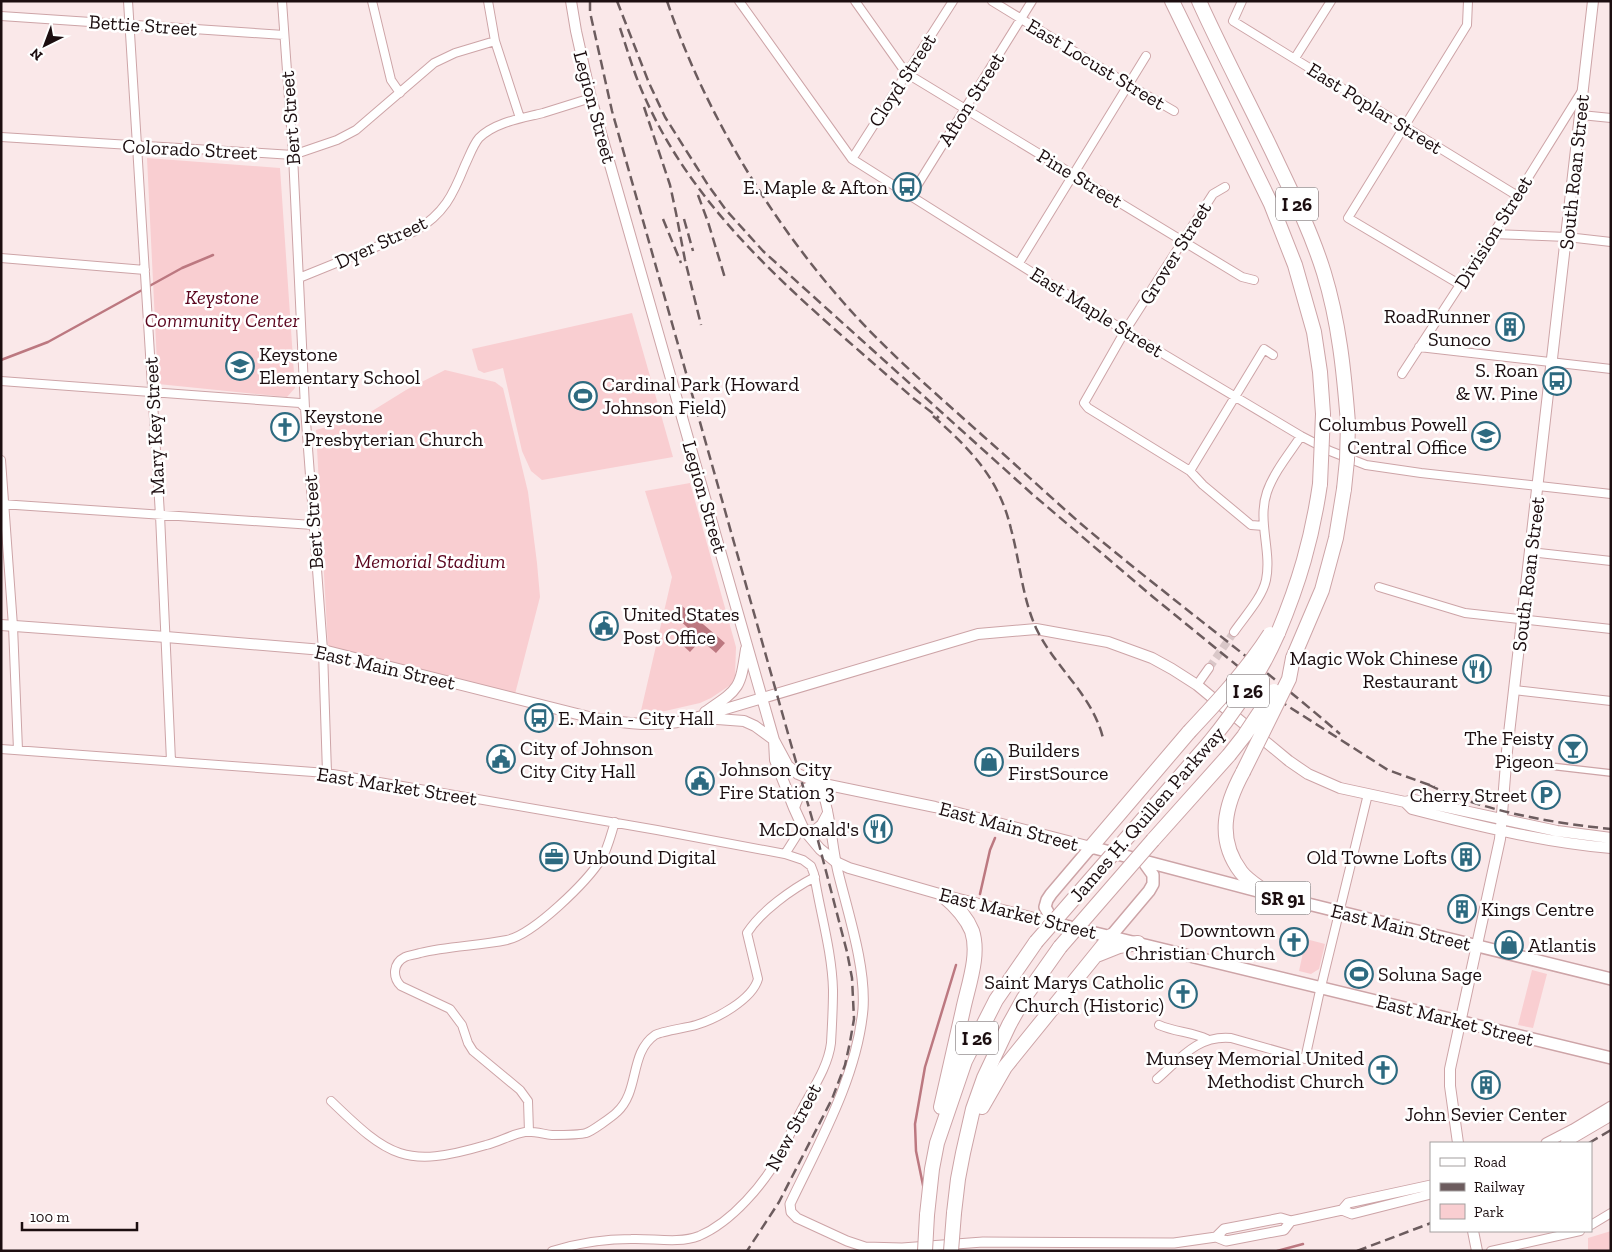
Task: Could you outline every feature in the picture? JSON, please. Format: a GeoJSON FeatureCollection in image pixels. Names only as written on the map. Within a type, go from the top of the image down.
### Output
{"type":"FeatureCollection","features":[{"type":"Feature","properties":{"kind":"highway","name":"I 26"},"geometry":{"type":"LineString","coordinates":[[1172,1],[1271,204],[1295,265],[1314,332],[1320,372],[1323,414],[1320,484],[1311,536],[1290,604],[1274,634]]}},
{"type":"Feature","properties":{"kind":"highway","name":"James H. Quillen Parkway"},"geometry":{"type":"LineString","coordinates":[[951,1251],[958,1179],[974,1109],[995,1053],[1024,998],[1060,947],[1229,755],[1266,705],[1296,652],[1322,590],[1336,538],[1344,490],[1348,423],[1340,340],[1332,302],[1313,242],[1295,198],[1199,1]]}},
{"type":"Feature","properties":{"kind":"highway","name":"James H. Quillen Parkway"},"geometry":{"type":"LineString","coordinates":[[925,1251],[932,1169],[937,1143],[955,1087],[996,1000],[1036,942],[1233,714],[1267,659],[1274,634]]}},
{"type":"Feature","properties":{"kind":"highway"},"geometry":{"type":"LineString","coordinates":[[1091,847],[1274,634]]}},
{"type":"Feature","properties":{"kind":"highway"},"geometry":{"type":"LineString","coordinates":[[1268,894],[1241,872],[1232,855],[1226,836],[1225,823],[1230,801],[1289,679],[1296,652]]}},
{"type":"Feature","properties":{"kind":"highway"},"geometry":{"type":"LineString","coordinates":[[937,1143],[937,1124],[972,968],[974,950],[972,931],[966,920],[956,906],[944,895]]}},
{"type":"Feature","properties":{"kind":"highway"},"geometry":{"type":"LineString","coordinates":[[969,1132],[1004,1067],[1111,936]]}},
{"type":"Feature","properties":{"kind":"highway"},"geometry":{"type":"LineString","coordinates":[[1094,958],[1109,949],[1138,943]]}},
{"type":"Feature","properties":{"kind":"main road","name":"Legion Street"},"geometry":{"type":"LineString","coordinates":[[571,1],[591,98],[774,740],[775,760],[804,830],[820,849],[836,862]]}},
{"type":"Feature","properties":{"kind":"main road","name":"South Roan Street"},"geometry":{"type":"LineString","coordinates":[[1458,1142],[1449,1072],[1501,830],[1506,761],[1593,1]]}},
{"type":"Feature","properties":{"kind":"main road","name":"East Main Street"},"geometry":{"type":"LineString","coordinates":[[1,625],[323,650],[593,718],[635,724],[673,723],[698,717],[856,672],[978,634],[1028,629],[1090,638],[1120,645],[1163,664],[1197,685],[1300,769],[1321,781],[1405,802]]}},
{"type":"Feature","properties":{"kind":"main road"},"geometry":{"type":"LineString","coordinates":[[698,717],[731,695],[737,688],[743,672],[747,645]]}},
{"type":"Feature","properties":{"kind":"main road"},"geometry":{"type":"LineString","coordinates":[[698,717],[750,722],[774,740]]}},
{"type":"Feature","properties":{"kind":"main road","name":"East Main Street"},"geometry":{"type":"LineString","coordinates":[[774,740],[788,766],[798,774],[819,783],[935,807],[1268,894],[1611,979]]}},
{"type":"Feature","properties":{"kind":"main road"},"geometry":{"type":"LineString","coordinates":[[794,808],[797,798],[803,790],[810,785],[819,783]]}},
{"type":"Feature","properties":{"kind":"main road"},"geometry":{"type":"LineString","coordinates":[[1405,802],[1414,800],[1571,834],[1611,838]]}},
{"type":"Feature","properties":{"kind":"main road"},"geometry":{"type":"LineString","coordinates":[[1405,802],[1412,809],[1501,830],[1558,842],[1611,848]]}},
{"type":"Feature","properties":{"kind":"main road"},"geometry":{"type":"LineString","coordinates":[[1054,923],[1046,912],[1047,900],[1091,847]]}},
{"type":"Feature","properties":{"kind":"main road"},"geometry":{"type":"LineString","coordinates":[[1111,936],[1152,888],[1153,875],[1143,861]]}},
{"type":"Feature","properties":{"kind":"main road","name":"East Market Street"},"geometry":{"type":"LineString","coordinates":[[836,862],[849,868],[944,895],[1054,923],[1610,1058]]}},
{"type":"Feature","properties":{"kind":"main road"},"geometry":{"type":"LineString","coordinates":[[1473,1232],[1477,1251]]}},
{"type":"Feature","properties":{"kind":"street","name":"Mary Key Street"},"geometry":{"type":"LineString","coordinates":[[128,1],[160,515],[171,760]]}},
{"type":"Feature","properties":{"kind":"street","name":"Bert Street"},"geometry":{"type":"LineString","coordinates":[[282,1],[293,155],[305,408],[323,650],[327,773]]}},
{"type":"Feature","properties":{"kind":"street"},"geometry":{"type":"LineString","coordinates":[[372,1],[391,80],[400,93]]}},
{"type":"Feature","properties":{"kind":"street"},"geometry":{"type":"LineString","coordinates":[[488,1],[495,41],[520,118]]}},
{"type":"Feature","properties":{"kind":"street","name":"East Maple Street"},"geometry":{"type":"LineString","coordinates":[[739,1],[852,159],[1126,331],[1301,436],[1330,451],[1366,465],[1611,494]]}},
{"type":"Feature","properties":{"kind":"street"},"geometry":{"type":"LineString","coordinates":[[856,1],[906,73]]}},
{"type":"Feature","properties":{"kind":"street","name":"Cloyd Street"},"geometry":{"type":"LineString","coordinates":[[852,159],[953,1]]}},
{"type":"Feature","properties":{"kind":"street","name":"East Locust Street"},"geometry":{"type":"LineString","coordinates":[[992,1],[1174,111]]}},
{"type":"Feature","properties":{"kind":"street","name":"Afton Street"},"geometry":{"type":"LineString","coordinates":[[910,197],[1032,1]]}},
{"type":"Feature","properties":{"kind":"street","name":"East Poplar Street"},"geometry":{"type":"LineString","coordinates":[[1242,1],[1233,21],[1516,195]]}},
{"type":"Feature","properties":{"kind":"street"},"geometry":{"type":"LineString","coordinates":[[1294,58],[1330,1]]}},
{"type":"Feature","properties":{"kind":"street"},"geometry":{"type":"LineString","coordinates":[[1459,284],[1348,218],[1467,25],[1468,1]]}},
{"type":"Feature","properties":{"kind":"street","name":"Bettie Street"},"geometry":{"type":"LineString","coordinates":[[1,16],[284,35]]}},
{"type":"Feature","properties":{"kind":"street","name":"Colorado Street"},"geometry":{"type":"LineString","coordinates":[[1,137],[138,147],[293,155],[337,140],[356,130],[434,63],[455,53],[495,41]]}},
{"type":"Feature","properties":{"kind":"street"},"geometry":{"type":"LineString","coordinates":[[1019,263],[1146,56]]}},
{"type":"Feature","properties":{"kind":"street","name":"Pine Street"},"geometry":{"type":"LineString","coordinates":[[906,73],[1242,277],[1254,280]]}},
{"type":"Feature","properties":{"kind":"street","name":"Division Street"},"geometry":{"type":"LineString","coordinates":[[1402,374],[1493,234],[1583,89]]}},
{"type":"Feature","properties":{"kind":"street","name":"Dyer Street"},"geometry":{"type":"LineString","coordinates":[[299,278],[416,231],[429,223],[448,202],[479,138],[492,129],[520,118],[591,98]]}},
{"type":"Feature","properties":{"kind":"street"},"geometry":{"type":"LineString","coordinates":[[1580,115],[1611,118]]}},
{"type":"Feature","properties":{"kind":"street","name":"Grover Street"},"geometry":{"type":"LineString","coordinates":[[1190,471],[1088,408],[1084,403],[1126,331],[1213,194],[1225,187]]}},
{"type":"Feature","properties":{"kind":"street"},"geometry":{"type":"LineString","coordinates":[[1493,234],[1567,237],[1611,242]]}},
{"type":"Feature","properties":{"kind":"street"},"geometry":{"type":"LineString","coordinates":[[1,258],[145,270]]}},
{"type":"Feature","properties":{"kind":"street"},"geometry":{"type":"LineString","coordinates":[[1419,347],[1611,369]]}},
{"type":"Feature","properties":{"kind":"street"},"geometry":{"type":"LineString","coordinates":[[1264,526],[1251,526],[1203,485],[1190,471],[1264,349],[1273,355]]}},
{"type":"Feature","properties":{"kind":"street"},"geometry":{"type":"LineString","coordinates":[[1,381],[300,403],[305,408]]}},
{"type":"Feature","properties":{"kind":"street"},"geometry":{"type":"LineString","coordinates":[[1234,632],[1258,598],[1266,581],[1268,560],[1263,516],[1267,493],[1276,474],[1301,436]]}},
{"type":"Feature","properties":{"kind":"street"},"geometry":{"type":"LineString","coordinates":[[1,460],[13,626],[18,750]]}},
{"type":"Feature","properties":{"kind":"street"},"geometry":{"type":"LineString","coordinates":[[3,504],[313,525]]}},
{"type":"Feature","properties":{"kind":"street"},"geometry":{"type":"LineString","coordinates":[[1530,552],[1611,561]]}},
{"type":"Feature","properties":{"kind":"street"},"geometry":{"type":"LineString","coordinates":[[1379,587],[1465,612],[1611,629]]}},
{"type":"Feature","properties":{"kind":"street"},"geometry":{"type":"LineString","coordinates":[[1197,685],[1208,668]]}},
{"type":"Feature","properties":{"kind":"street"},"geometry":{"type":"LineString","coordinates":[[1514,690],[1611,701]]}},
{"type":"Feature","properties":{"kind":"street","name":"East Market Street"},"geometry":{"type":"LineString","coordinates":[[1,749],[171,760],[327,773],[615,822],[788,855]]}},
{"type":"Feature","properties":{"kind":"street"},"geometry":{"type":"LineString","coordinates":[[1506,761],[1611,773]]}},
{"type":"Feature","properties":{"kind":"street"},"geometry":{"type":"LineString","coordinates":[[819,783],[828,811],[836,862],[861,969],[863,1009],[856,1046],[842,1094],[790,1204],[790,1212],[797,1218],[847,1241],[865,1247],[902,1248],[956,1243],[1010,1247],[1174,1243],[1216,1237],[1226,1241],[1284,1230],[1291,1222],[1342,1210],[1352,1214],[1430,1194]]}},
{"type":"Feature","properties":{"kind":"street"},"geometry":{"type":"LineString","coordinates":[[1157,1079],[1197,1044],[1207,1039],[1221,1037],[1231,1038],[1305,1059],[1368,794]]}},
{"type":"Feature","properties":{"kind":"street"},"geometry":{"type":"LineString","coordinates":[[788,855],[797,835],[804,830],[814,830],[821,824],[828,811]]}},
{"type":"Feature","properties":{"kind":"street"},"geometry":{"type":"LineString","coordinates":[[529,1132],[528,1100],[520,1090],[474,1051],[468,1043],[462,1025],[450,1009],[401,986],[396,981],[397,964],[405,958],[432,950],[509,940],[525,931],[548,915],[575,891],[595,869],[603,856],[615,822]]}},
{"type":"Feature","properties":{"kind":"street","name":"New Street"},"geometry":{"type":"LineString","coordinates":[[552,1251],[607,1240],[652,1238],[680,1240],[700,1235],[726,1218],[766,1178],[824,1069],[830,1046],[833,989],[828,948],[815,877],[811,866],[803,860],[788,855]]}},
{"type":"Feature","properties":{"kind":"street"},"geometry":{"type":"LineString","coordinates":[[331,1101],[372,1139],[389,1150],[424,1158],[448,1156],[529,1132],[552,1135],[586,1133],[618,1111],[630,1094],[641,1051],[656,1035],[697,1025],[724,1013],[756,986],[758,979],[747,933],[752,924],[764,913],[815,877]]}},
{"type":"Feature","properties":{"kind":"street"},"geometry":{"type":"LineString","coordinates":[[1159,1025],[1207,1039]]}},
{"type":"Feature","properties":{"kind":"street"},"geometry":{"type":"LineString","coordinates":[[1548,1142],[1574,1129],[1611,1106]]}},
{"type":"Feature","properties":{"kind":"street"},"geometry":{"type":"LineString","coordinates":[[1567,1142],[1611,1116]]}},
{"type":"Feature","properties":{"kind":"street"},"geometry":{"type":"LineString","coordinates":[[1342,1210],[1348,1203],[1430,1184]]}},
{"type":"Feature","properties":{"kind":"street"},"geometry":{"type":"LineString","coordinates":[[1592,1224],[1611,1213]]}},
{"type":"Feature","properties":{"kind":"street"},"geometry":{"type":"LineString","coordinates":[[1491,1251],[1576,1232]]}},
{"type":"Feature","properties":{"kind":"green space","name":"Keystone Community Center"},"geometry":{"type":"Polygon","coordinates":[[[147,158],[280,168],[295,388],[287,397],[158,384],[147,158]]]}},
{"type":"Feature","properties":{"kind":"green space","name":"Cardinal Park (Howard Johnson Field)"},"geometry":{"type":"Polygon","coordinates":[[[632,313],[673,457],[542,480],[531,471],[522,451],[503,368],[484,373],[478,370],[472,349],[632,313]]]}},
{"type":"Feature","properties":{"kind":"green space","name":"Memorial Stadium"},"geometry":{"type":"Polygon","coordinates":[[[445,370],[495,382],[503,388],[528,492],[540,597],[515,694],[328,647],[316,430],[364,416],[406,390],[445,370]]]}},
{"type":"Feature","properties":{"kind":"green space"},"geometry":{"type":"Polygon","coordinates":[[[690,483],[736,647],[735,676],[732,684],[700,703],[640,715],[672,577],[645,491],[690,483]]]}},
{"type":"Feature","properties":{"kind":"green space"},"geometry":{"type":"Polygon","coordinates":[[[1306,939],[1325,944],[1319,969],[1311,974],[1299,971],[1306,939]]]}},
{"type":"Feature","properties":{"kind":"green space"},"geometry":{"type":"Polygon","coordinates":[[[1532,970],[1547,974],[1533,1028],[1518,1025],[1532,970]]]}},
{"type":"Feature","properties":{"kind":"green space"},"geometry":{"type":"Polygon","coordinates":[[[1611,1231],[1611,1251],[1588,1251],[1588,1238],[1611,1231]]]}},
{"type":"Feature","properties":{"kind":"shaded area"},"geometry":{"type":"Polygon","coordinates":[[[682,606],[725,643],[716,653],[701,640],[690,652],[677,640],[688,628],[674,615],[682,606]]]}},
{"type":"Feature","properties":{"kind":"waterway"},"geometry":{"type":"LineString","coordinates":[[1,360],[48,342],[182,268],[213,255]]}},
{"type":"Feature","properties":{"kind":"waterway"},"geometry":{"type":"LineString","coordinates":[[980,894],[990,850],[995,838]]}},
{"type":"Feature","properties":{"kind":"waterway"},"geometry":{"type":"LineString","coordinates":[[924,1190],[916,1151],[915,1124],[925,1067],[956,965]]}},
{"type":"Feature","properties":{"kind":"waterway"},"geometry":{"type":"LineString","coordinates":[[1277,1251],[1303,1244]]}},
{"type":"Feature","properties":{"kind":"tunnel"},"geometry":{"type":"LineString","coordinates":[[1209,668],[1234,632]]}},
{"type":"Feature","properties":{"kind":"railway"},"geometry":{"type":"LineString","coordinates":[[590,1],[590,12],[612,111],[815,829],[852,978],[854,1019],[845,1065],[832,1099],[779,1202],[747,1251]]}},
{"type":"Feature","properties":{"kind":"railway"},"geometry":{"type":"LineString","coordinates":[[617,1],[649,83],[665,117],[726,210],[763,251],[1031,493],[1153,597],[1283,703],[1388,770],[1435,787]]}},
{"type":"Feature","properties":{"kind":"railway"},"geometry":{"type":"LineString","coordinates":[[667,1],[699,81],[740,160],[764,198],[815,269],[859,320],[910,370],[1080,523],[1276,680],[1340,734]]}},
{"type":"Feature","properties":{"kind":"railway"},"geometry":{"type":"LineString","coordinates":[[620,28],[646,100],[669,145],[697,186],[729,225],[799,297],[913,398],[939,418]]}},
{"type":"Feature","properties":{"kind":"railway"},"geometry":{"type":"LineString","coordinates":[[644,107],[670,185],[685,260],[701,325]]}},
{"type":"Feature","properties":{"kind":"railway"},"geometry":{"type":"LineString","coordinates":[[698,195],[725,278]]}},
{"type":"Feature","properties":{"kind":"railway"},"geometry":{"type":"LineString","coordinates":[[663,219],[681,263]]}},
{"type":"Feature","properties":{"kind":"railway"},"geometry":{"type":"LineString","coordinates":[[684,219],[693,251]]}},
{"type":"Feature","properties":{"kind":"railway"},"geometry":{"type":"LineString","coordinates":[[933,416],[960,441],[982,466],[999,495],[1006,511],[1024,592],[1036,628],[1053,656],[1091,708],[1103,738]]}},
{"type":"Feature","properties":{"kind":"railway"},"geometry":{"type":"LineString","coordinates":[[1429,785],[1494,809],[1541,819],[1611,829]]}},
{"type":"Feature","properties":{"kind":"railway"},"geometry":{"type":"LineString","coordinates":[[1591,1142],[1611,1130]]}},
{"type":"Feature","properties":{"kind":"railway"},"geometry":{"type":"LineString","coordinates":[[1357,1251],[1430,1223]]}},
{"type":"Feature","properties":{"kind":"place","name":"E. Maple & Afton"},"geometry":{"type":"Point","coordinates":[907,187]}},
{"type":"Feature","properties":{"kind":"place","name":"RoadRunner Sunoco"},"geometry":{"type":"Point","coordinates":[1510,327]}},
{"type":"Feature","properties":{"kind":"place","name":"Keystone Elementary School"},"geometry":{"type":"Point","coordinates":[240,366]}},
{"type":"Feature","properties":{"kind":"place","name":"S. Roan & W. Pine"},"geometry":{"type":"Point","coordinates":[1557,381]}},
{"type":"Feature","properties":{"kind":"place","name":"Cardinal Park (Howard Johnson Field)"},"geometry":{"type":"Point","coordinates":[583,396]}},
{"type":"Feature","properties":{"kind":"place","name":"Keystone Presbyterian Church"},"geometry":{"type":"Point","coordinates":[285,427]}},
{"type":"Feature","properties":{"kind":"place","name":"Columbus Powell Central Office"},"geometry":{"type":"Point","coordinates":[1486,436]}},
{"type":"Feature","properties":{"kind":"place","name":"United States Post Office"},"geometry":{"type":"Point","coordinates":[604,626]}},
{"type":"Feature","properties":{"kind":"place","name":"Magic Wok Chinese Restaurant"},"geometry":{"type":"Point","coordinates":[1477,669]}},
{"type":"Feature","properties":{"kind":"place","name":"E. Main - City Hall"},"geometry":{"type":"Point","coordinates":[539,718]}},
{"type":"Feature","properties":{"kind":"place","name":"The Feisty Pigeon"},"geometry":{"type":"Point","coordinates":[1573,749]}},
{"type":"Feature","properties":{"kind":"place","name":"City of Johnson City City Hall"},"geometry":{"type":"Point","coordinates":[501,759]}},
{"type":"Feature","properties":{"kind":"place","name":"Builders FirstSource"},"geometry":{"type":"Point","coordinates":[989,762]}},
{"type":"Feature","properties":{"kind":"place","name":"Johnson City Fire Station 3"},"geometry":{"type":"Point","coordinates":[700,781]}},
{"type":"Feature","properties":{"kind":"place","name":"Cherry Street"},"geometry":{"type":"Point","coordinates":[1546,795]}},
{"type":"Feature","properties":{"kind":"place","name":"McDonald's"},"geometry":{"type":"Point","coordinates":[878,829]}},
{"type":"Feature","properties":{"kind":"place","name":"Unbound Digital"},"geometry":{"type":"Point","coordinates":[554,857]}},
{"type":"Feature","properties":{"kind":"place","name":"Old Towne Lofts"},"geometry":{"type":"Point","coordinates":[1466,857]}},
{"type":"Feature","properties":{"kind":"place","name":"Kings Centre"},"geometry":{"type":"Point","coordinates":[1462,909]}},
{"type":"Feature","properties":{"kind":"place","name":"Downtown Christian Church"},"geometry":{"type":"Point","coordinates":[1294,942]}},
{"type":"Feature","properties":{"kind":"place","name":"Atlantis"},"geometry":{"type":"Point","coordinates":[1509,945]}},
{"type":"Feature","properties":{"kind":"place","name":"Soluna Sage"},"geometry":{"type":"Point","coordinates":[1359,974]}},
{"type":"Feature","properties":{"kind":"place","name":"Saint Marys Catholic Church (Historic)"},"geometry":{"type":"Point","coordinates":[1183,994]}},
{"type":"Feature","properties":{"kind":"place","name":"Munsey Memorial United Methodist Church"},"geometry":{"type":"Point","coordinates":[1383,1070]}},
{"type":"Feature","properties":{"kind":"place","name":"John Sevier Center"},"geometry":{"type":"Point","coordinates":[1486,1085]}}]}
